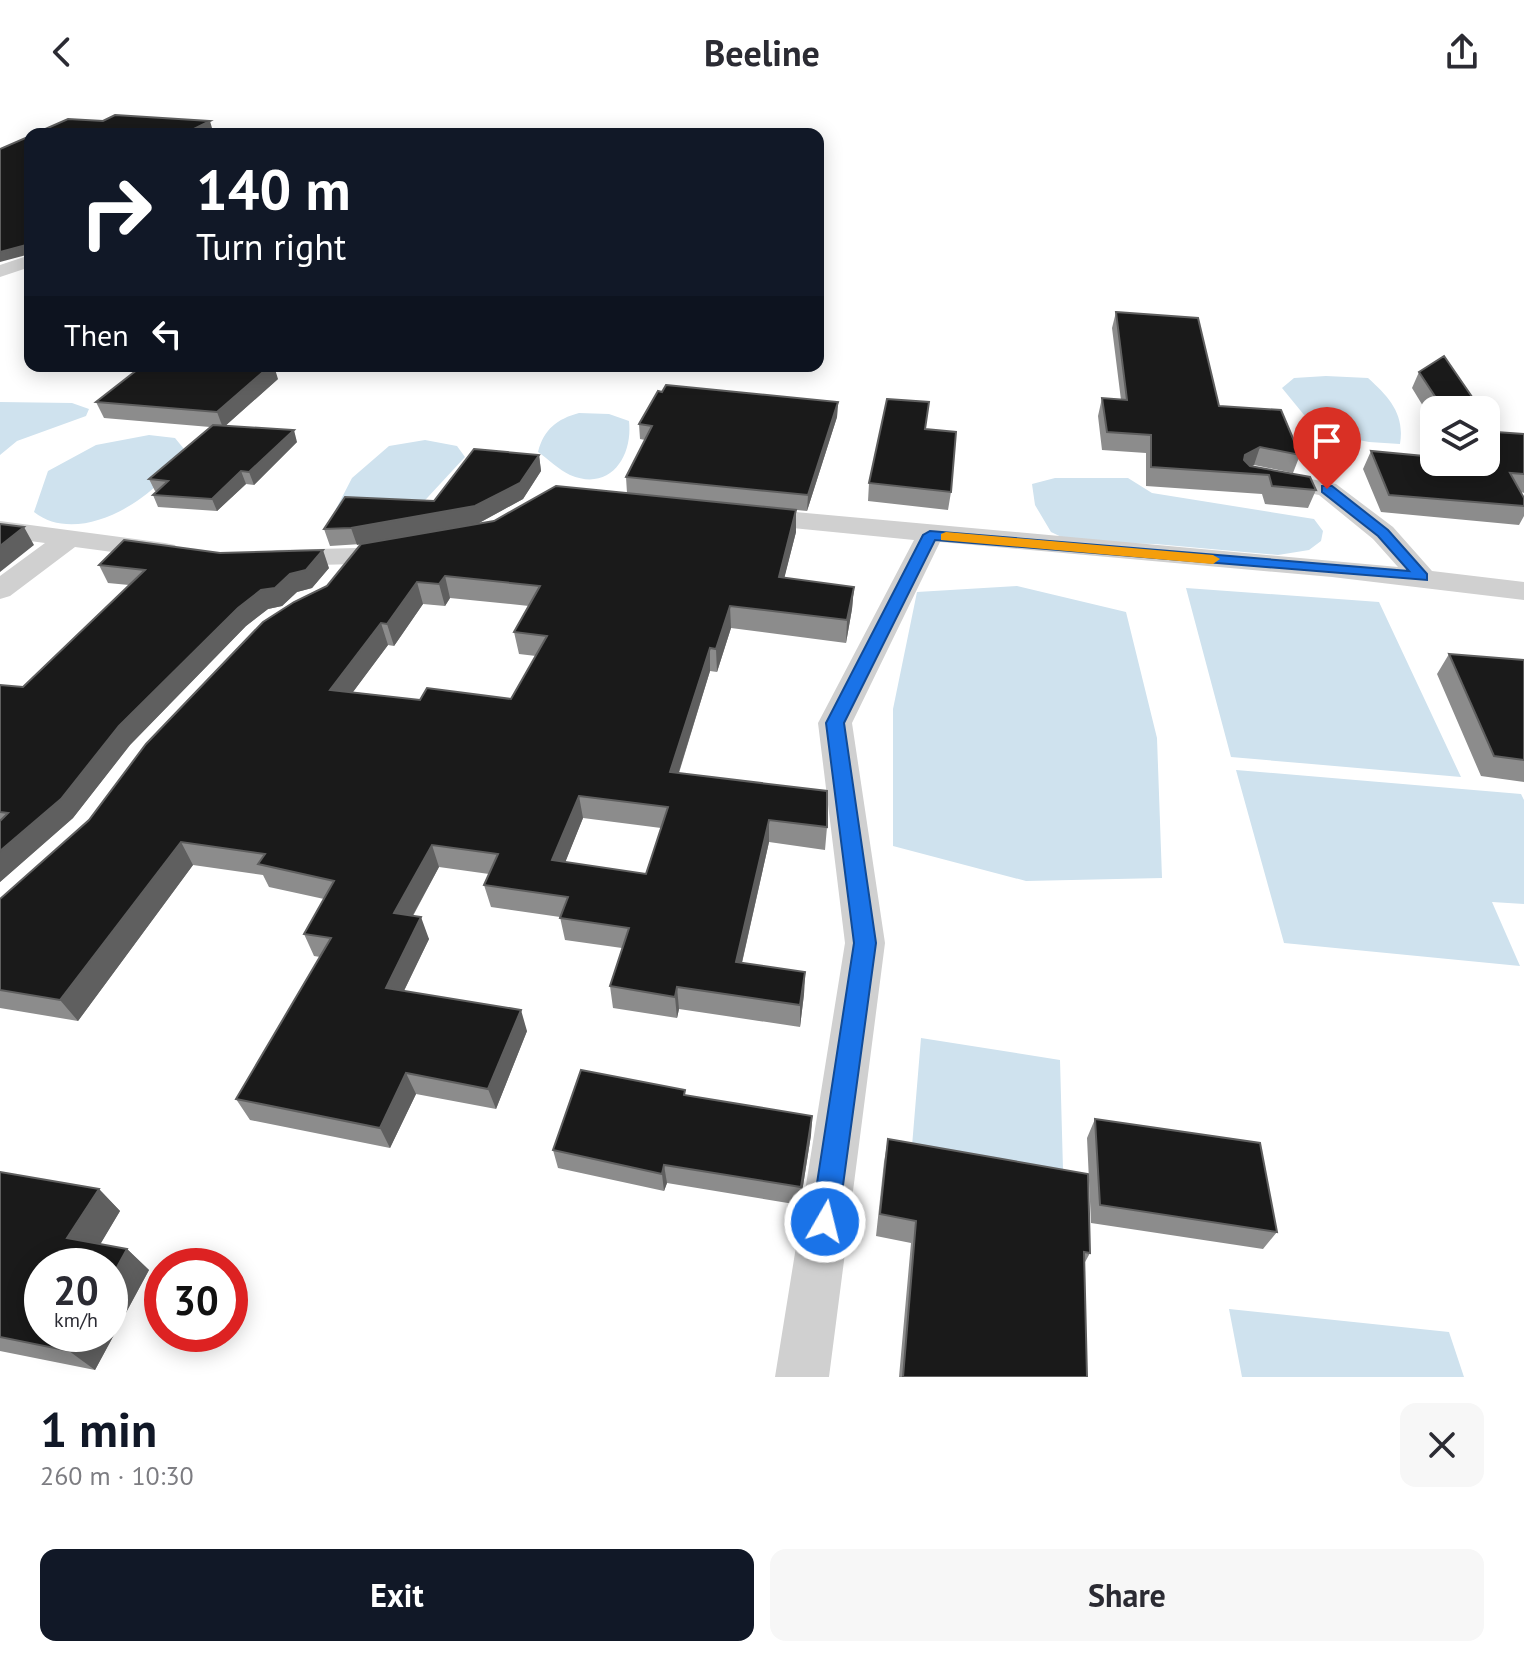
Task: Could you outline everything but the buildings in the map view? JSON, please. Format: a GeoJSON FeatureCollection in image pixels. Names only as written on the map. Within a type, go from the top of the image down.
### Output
{"type":"FeatureCollection","features":[{"type":"Feature","properties":{"kind":"street"},"geometry":{"type":"LineString","coordinates":[[0,271],[24,263]]}},
{"type":"Feature","properties":{"kind":"street"},"geometry":{"type":"LineString","coordinates":[[1253,476],[1327,489],[1383,533],[1422,577]]}},
{"type":"Feature","properties":{"kind":"street"},"geometry":{"type":"LineString","coordinates":[[732,514],[930,535],[1422,577],[1524,591]]}},
{"type":"Feature","properties":{"kind":"street"},"geometry":{"type":"LineString","coordinates":[[0,529],[197,555]]}},
{"type":"Feature","properties":{"kind":"street"},"geometry":{"type":"LineString","coordinates":[[802,1377],[865,943],[835,723],[930,535]]}},
{"type":"Feature","properties":{"kind":"street"},"geometry":{"type":"LineString","coordinates":[[0,590],[70,538]]}},
{"type":"Feature","properties":{"kind":"street"},"geometry":{"type":"LineString","coordinates":[[257,559],[357,556],[415,546]]}},
{"type":"Feature","properties":{"kind":"street"},"geometry":{"type":"LineString","coordinates":[[331,589],[357,556]]}},
{"type":"Feature","properties":{"kind":"water"},"geometry":{"type":"Polygon","coordinates":[[[1294,378],[1368,378],[1383,392],[1398,415],[1400,444],[1369,442],[1318,432],[1282,388],[1294,378]]]}},
{"type":"Feature","properties":{"kind":"water"},"geometry":{"type":"Polygon","coordinates":[[[0,402],[72,403],[89,409],[86,416],[17,441],[0,455],[0,402]]]}},
{"type":"Feature","properties":{"kind":"water"},"geometry":{"type":"Polygon","coordinates":[[[579,413],[609,414],[629,421],[623,458],[616,468],[597,479],[570,475],[538,452],[552,426],[579,413]]]}},
{"type":"Feature","properties":{"kind":"water"},"geometry":{"type":"Polygon","coordinates":[[[149,435],[175,438],[184,449],[174,466],[140,499],[119,512],[74,524],[53,522],[34,512],[48,471],[96,445],[149,435]]]}},
{"type":"Feature","properties":{"kind":"water"},"geometry":{"type":"Polygon","coordinates":[[[425,440],[457,446],[465,457],[416,510],[336,509],[352,478],[389,446],[425,440]]]}},
{"type":"Feature","properties":{"kind":"water"},"geometry":{"type":"Polygon","coordinates":[[[1055,478],[1128,478],[1152,493],[1314,519],[1323,531],[1321,541],[1309,550],[1278,555],[1155,544],[1072,542],[1051,532],[1035,505],[1032,484],[1055,478]]]}},
{"type":"Feature","properties":{"kind":"water"},"geometry":{"type":"Polygon","coordinates":[[[1017,586],[1126,612],[1157,738],[1162,878],[1026,881],[893,846],[893,709],[917,592],[1017,586]]]}},
{"type":"Feature","properties":{"kind":"water"},"geometry":{"type":"Polygon","coordinates":[[[1186,588],[1379,602],[1461,777],[1231,757],[1186,588]]]}},
{"type":"Feature","properties":{"kind":"water"},"geometry":{"type":"Polygon","coordinates":[[[1236,770],[1521,794],[1524,800],[1524,904],[1492,902],[1520,966],[1284,943],[1236,770]]]}},
{"type":"Feature","properties":{"kind":"water"},"geometry":{"type":"Polygon","coordinates":[[[921,1038],[1060,1060],[1063,1170],[912,1146],[921,1038]]]}},
{"type":"Feature","properties":{"kind":"water"},"geometry":{"type":"Polygon","coordinates":[[[1229,1309],[1449,1332],[1464,1377],[1242,1377],[1229,1309]]]}},
{"type":"Feature","properties":{"kind":"slow traffic"},"geometry":{"type":"LineString","coordinates":[[946,537],[1213,559]]}},
{"type":"Feature","properties":{"kind":"route"},"geometry":{"type":"LineString","coordinates":[[825,1222],[865,943],[835,723],[930,535],[1422,577],[1383,533],[1327,489]]}}]}
